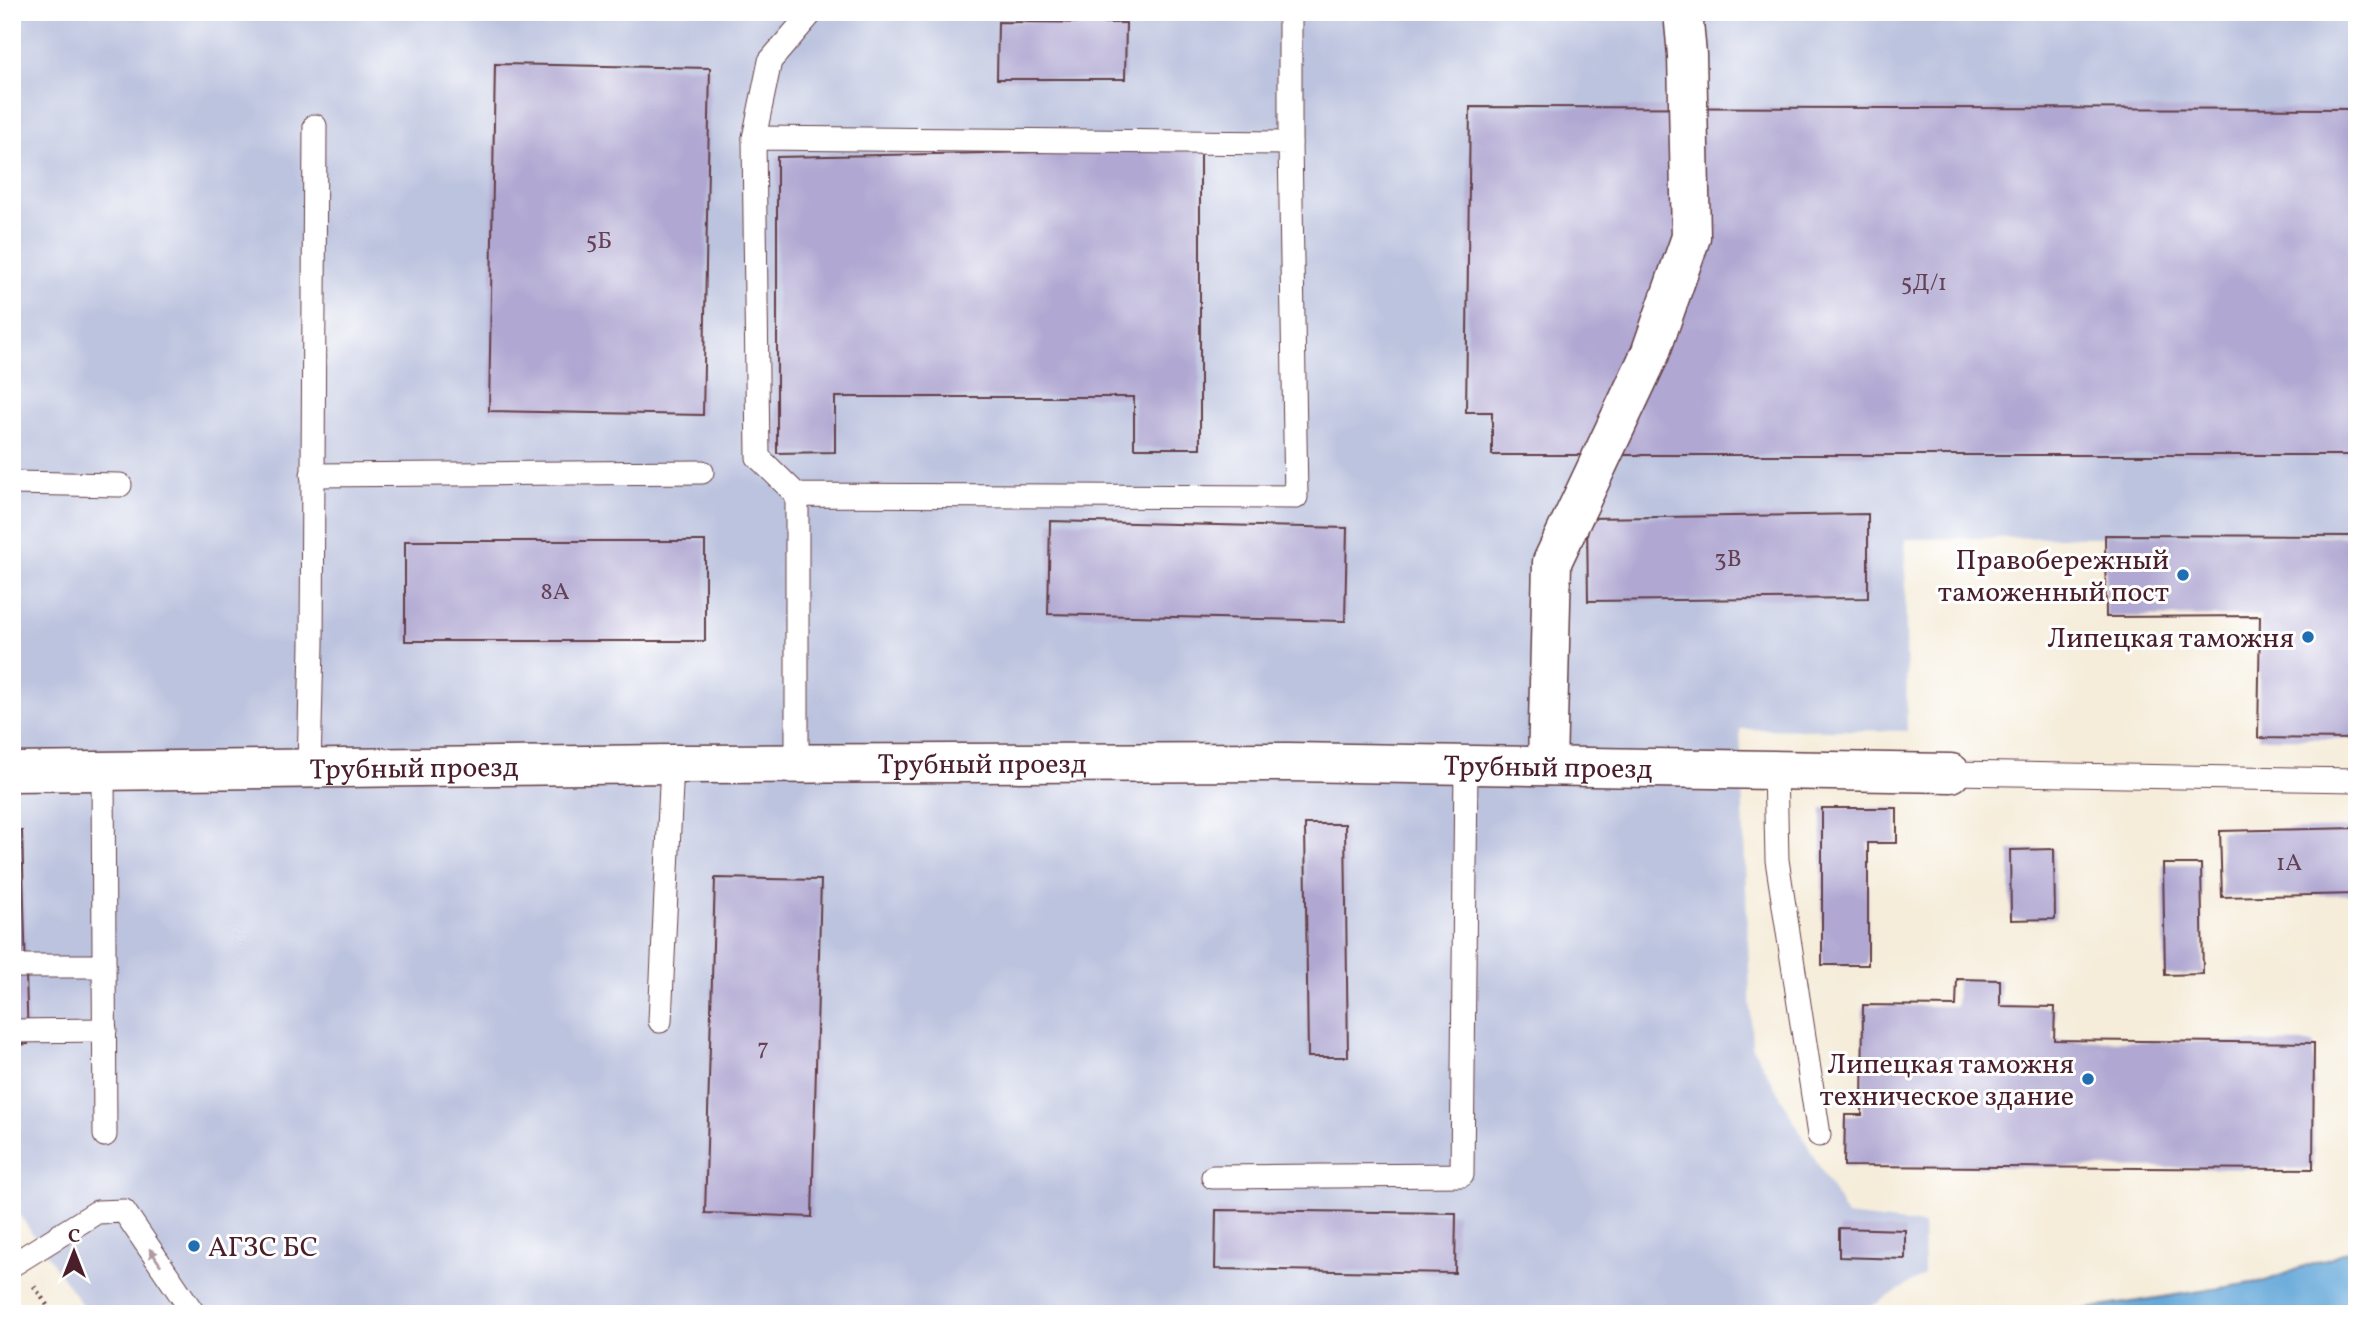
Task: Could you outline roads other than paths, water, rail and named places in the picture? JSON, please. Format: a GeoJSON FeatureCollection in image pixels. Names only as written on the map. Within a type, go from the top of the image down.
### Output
{"type":"FeatureCollection","features":[{"type":"Feature","properties":{"kind":"street"},"geometry":{"type":"LineString","coordinates":[[1547,766],[1552,562],[1650,354],[1691,237],[1684,12]]}},
{"type":"Feature","properties":{"kind":"street","name":"Трубный проезд"},"geometry":{"type":"LineString","coordinates":[[12,772],[797,763],[1289,762],[1951,773]]}},
{"type":"Feature","properties":{"kind":"lane"},"geometry":{"type":"LineString","coordinates":[[812,12],[770,61],[754,138],[758,457],[797,495],[1296,497],[1290,12]]}},
{"type":"Feature","properties":{"kind":"lane"},"geometry":{"type":"LineString","coordinates":[[309,768],[315,127]]}},
{"type":"Feature","properties":{"kind":"lane"},"geometry":{"type":"LineString","coordinates":[[754,138],[1290,143]]}},
{"type":"Feature","properties":{"kind":"lane"},"geometry":{"type":"LineString","coordinates":[[313,475],[702,472]]}},
{"type":"Feature","properties":{"kind":"lane"},"geometry":{"type":"LineString","coordinates":[[12,483],[120,485]]}},
{"type":"Feature","properties":{"kind":"lane"},"geometry":{"type":"LineString","coordinates":[[797,495],[797,763]]}},
{"type":"Feature","properties":{"kind":"lane"},"geometry":{"type":"LineString","coordinates":[[660,1021],[672,764]]}},
{"type":"Feature","properties":{"kind":"lane"},"geometry":{"type":"LineString","coordinates":[[1213,1177],[1462,1175],[1466,765]]}},
{"type":"Feature","properties":{"kind":"lane"},"geometry":{"type":"LineString","coordinates":[[1775,769],[1777,860],[1819,1135]]}},
{"type":"Feature","properties":{"kind":"lane"},"geometry":{"type":"LineString","coordinates":[[103,771],[106,1135]]}},
{"type":"Feature","properties":{"kind":"lane"},"geometry":{"type":"LineString","coordinates":[[1951,773],[2357,780]]}},
{"type":"Feature","properties":{"kind":"lane"},"geometry":{"type":"LineString","coordinates":[[12,966],[104,966]]}},
{"type":"Feature","properties":{"kind":"lane"},"geometry":{"type":"LineString","coordinates":[[12,1031],[105,1030]]}},
{"type":"Feature","properties":{"kind":"lane"},"geometry":{"type":"LineString","coordinates":[[12,1265],[97,1212],[124,1211],[194,1314]]}},
{"type":"Feature","properties":{"kind":"water"},"geometry":{"type":"Polygon","coordinates":[[[2357,1248],[2357,1314],[2055,1314],[2265,1281],[2357,1248]]]}},
{"type":"Feature","properties":{"kind":"place","name":"Правобережный таможенный пост"},"geometry":{"type":"Point","coordinates":[2183,575]}},
{"type":"Feature","properties":{"kind":"place","name":"Липецкая таможня"},"geometry":{"type":"Point","coordinates":[2308,637]}},
{"type":"Feature","properties":{"kind":"place","name":"Липецкая таможня техническое здание"},"geometry":{"type":"Point","coordinates":[2088,1079]}},
{"type":"Feature","properties":{"kind":"place","name":"АГЗС БС"},"geometry":{"type":"Point","coordinates":[194,1246]}}]}
